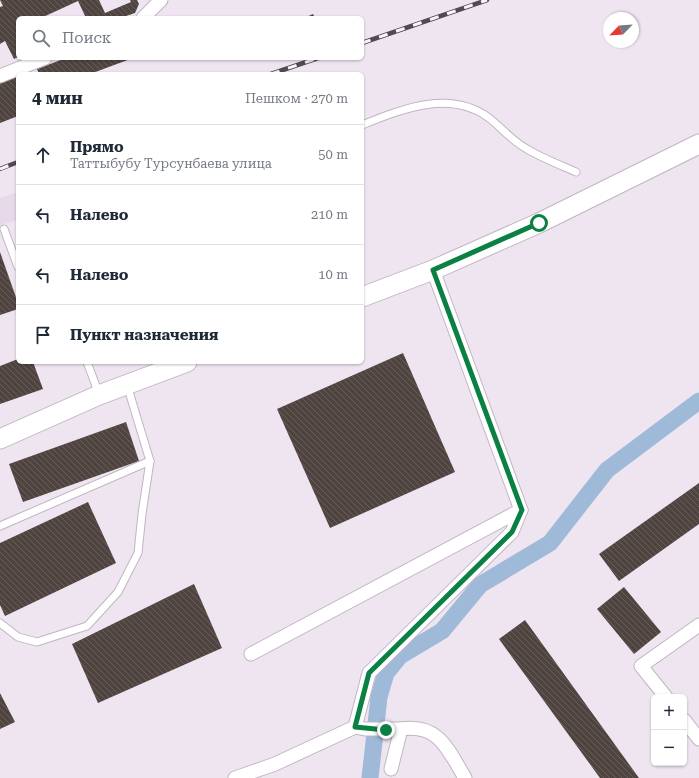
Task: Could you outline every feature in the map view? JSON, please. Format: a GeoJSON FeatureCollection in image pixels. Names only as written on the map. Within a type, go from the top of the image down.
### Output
{"type":"FeatureCollection","features":[{"type":"Feature","properties":{"kind":"street"},"geometry":{"type":"LineString","coordinates":[[145,16],[161,0]]}},
{"type":"Feature","properties":{"kind":"street"},"geometry":{"type":"LineString","coordinates":[[0,76],[39,60]]}},
{"type":"Feature","properties":{"kind":"street"},"geometry":{"type":"LineString","coordinates":[[364,296],[433,270],[539,223],[699,144]]}},
{"type":"Feature","properties":{"kind":"street"},"geometry":{"type":"LineString","coordinates":[[360,728],[369,673],[512,532],[522,510],[433,270]]}},
{"type":"Feature","properties":{"kind":"street"},"geometry":{"type":"LineString","coordinates":[[0,439],[99,395],[182,364]]}},
{"type":"Feature","properties":{"kind":"street"},"geometry":{"type":"LineString","coordinates":[[252,654],[522,510]]}},
{"type":"Feature","properties":{"kind":"street"},"geometry":{"type":"LineString","coordinates":[[664,694],[641,666],[699,625]]}},
{"type":"Feature","properties":{"kind":"street"},"geometry":{"type":"LineString","coordinates":[[687,724],[699,739]]}},
{"type":"Feature","properties":{"kind":"street"},"geometry":{"type":"LineString","coordinates":[[235,778],[275,764],[360,728],[386,730],[415,727],[431,731],[445,746],[465,778]]}},
{"type":"Feature","properties":{"kind":"street"},"geometry":{"type":"LineString","coordinates":[[391,769],[401,729]]}},
{"type":"Feature","properties":{"kind":"lane"},"geometry":{"type":"LineString","coordinates":[[364,124],[401,109],[443,103],[458,104],[472,109],[489,118],[503,132],[526,149],[576,172]]}},
{"type":"Feature","properties":{"kind":"lane"},"geometry":{"type":"LineString","coordinates":[[4,229],[16,262]]}},
{"type":"Feature","properties":{"kind":"lane"},"geometry":{"type":"LineString","coordinates":[[88,364],[99,395]]}},
{"type":"Feature","properties":{"kind":"lane"},"geometry":{"type":"LineString","coordinates":[[0,623],[18,637],[37,642],[87,626],[118,592],[138,553],[150,461],[127,384]]}},
{"type":"Feature","properties":{"kind":"lane"},"geometry":{"type":"LineString","coordinates":[[0,526],[150,461]]}},
{"type":"Feature","properties":{"kind":"shaded area"},"geometry":{"type":"Polygon","coordinates":[[[16,193],[16,221],[0,225],[0,198],[16,193]]]}},
{"type":"Feature","properties":{"kind":"building"},"geometry":{"type":"Polygon","coordinates":[[[0,0],[99,0],[105,13],[131,2],[130,0],[137,0],[139,4],[135,13],[126,16],[85,16],[78,1],[45,16],[16,16],[16,58],[14,59],[5,41],[0,44],[0,7],[3,6],[0,0]]]}},
{"type":"Feature","properties":{"kind":"building"},"geometry":{"type":"Polygon","coordinates":[[[61,60],[128,60],[95,72],[38,72],[37,69],[61,60]]]}},
{"type":"Feature","properties":{"kind":"building"},"geometry":{"type":"Polygon","coordinates":[[[26,67],[28,72],[16,72],[16,117],[0,123],[0,78],[26,67]]]}},
{"type":"Feature","properties":{"kind":"building"},"geometry":{"type":"Polygon","coordinates":[[[0,252],[16,297],[16,310],[0,315],[0,252]]]}},
{"type":"Feature","properties":{"kind":"building"},"geometry":{"type":"Polygon","coordinates":[[[403,353],[455,472],[330,528],[277,409],[403,353]]]}},
{"type":"Feature","properties":{"kind":"building"},"geometry":{"type":"Polygon","coordinates":[[[16,360],[16,364],[34,364],[43,389],[0,404],[0,366],[16,360]]]}},
{"type":"Feature","properties":{"kind":"building"},"geometry":{"type":"Polygon","coordinates":[[[126,422],[139,461],[23,502],[9,464],[126,422]]]}},
{"type":"Feature","properties":{"kind":"building"},"geometry":{"type":"Polygon","coordinates":[[[699,483],[699,524],[619,581],[599,554],[699,483]]]}},
{"type":"Feature","properties":{"kind":"building"},"geometry":{"type":"Polygon","coordinates":[[[88,502],[116,563],[5,616],[0,605],[0,543],[88,502]]]}},
{"type":"Feature","properties":{"kind":"building"},"geometry":{"type":"Polygon","coordinates":[[[194,584],[222,648],[98,703],[72,644],[194,584]]]}},
{"type":"Feature","properties":{"kind":"building"},"geometry":{"type":"Polygon","coordinates":[[[624,587],[661,632],[634,654],[597,609],[624,587]]]}},
{"type":"Feature","properties":{"kind":"building"},"geometry":{"type":"Polygon","coordinates":[[[525,620],[639,778],[600,778],[499,639],[525,620]]]}},
{"type":"Feature","properties":{"kind":"building"},"geometry":{"type":"Polygon","coordinates":[[[0,693],[15,722],[0,729],[0,693]]]}},
{"type":"Feature","properties":{"kind":"waterway"},"geometry":{"type":"LineString","coordinates":[[370,778],[379,697],[386,673],[400,656],[442,631],[480,585],[550,543],[607,470],[699,401]]}},
{"type":"Feature","properties":{"kind":"railway"},"geometry":{"type":"LineString","coordinates":[[364,42],[487,0]]}},
{"type":"Feature","properties":{"kind":"railway"},"geometry":{"type":"LineString","coordinates":[[277,72],[312,60]]}},
{"type":"Feature","properties":{"kind":"railway"},"geometry":{"type":"LineString","coordinates":[[0,169],[16,163]]}},
{"type":"Feature","properties":{"kind":"route"},"geometry":{"type":"LineString","coordinates":[[386,730],[355,727],[369,673],[512,532],[522,510],[433,270],[539,223]]}}]}
